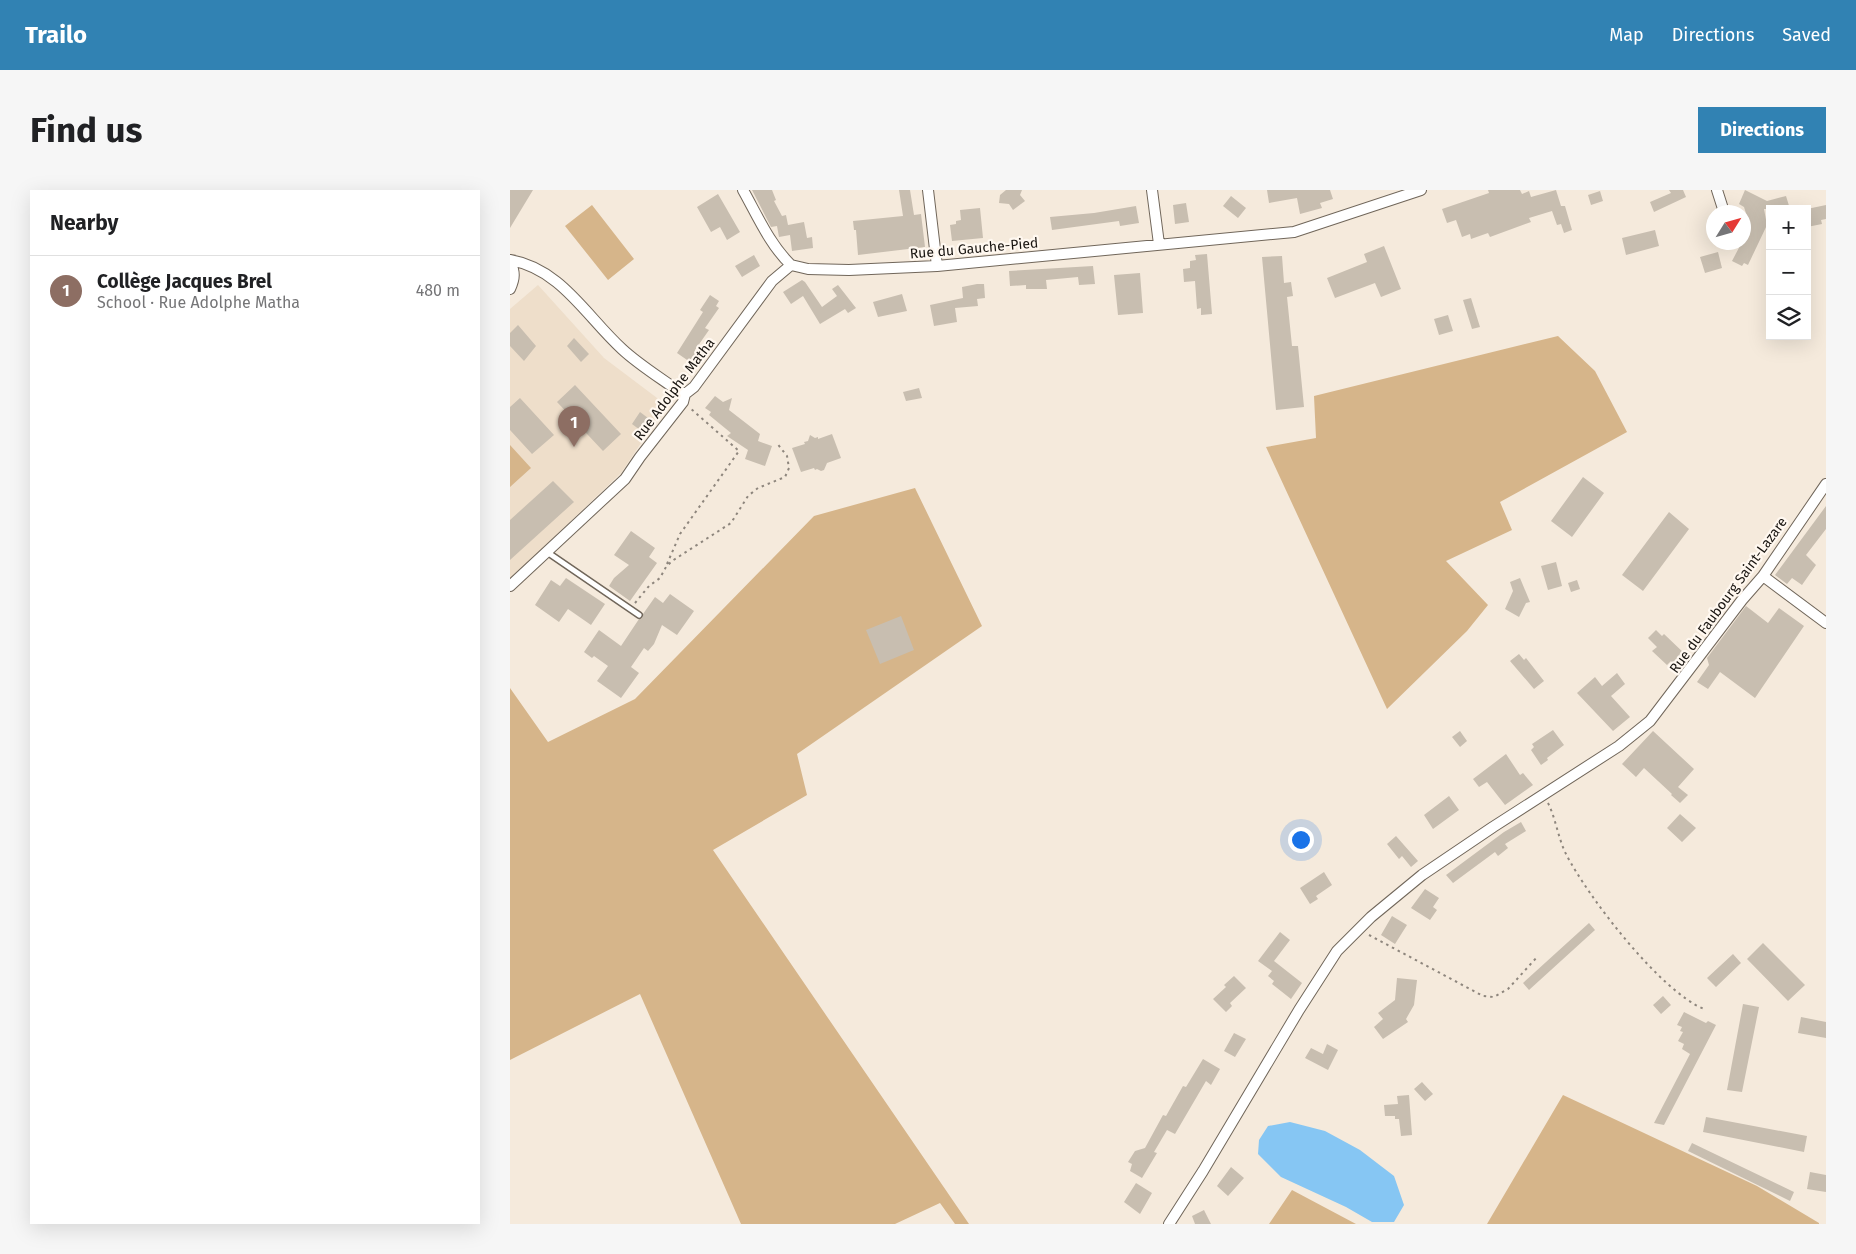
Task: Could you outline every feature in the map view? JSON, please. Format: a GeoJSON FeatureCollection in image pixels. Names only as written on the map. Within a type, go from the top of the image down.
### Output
{"type":"FeatureCollection","features":[{"type":"Feature","properties":{"kind":"street"},"geometry":{"type":"LineString","coordinates":[[744,190],[763,226],[784,258],[791,265]]}},
{"type":"Feature","properties":{"kind":"street"},"geometry":{"type":"LineString","coordinates":[[928,190],[937,266]]}},
{"type":"Feature","properties":{"kind":"street"},"geometry":{"type":"LineString","coordinates":[[1152,190],[1159,244]]}},
{"type":"Feature","properties":{"kind":"street","name":"Rue du Gauche-Pied"},"geometry":{"type":"LineString","coordinates":[[791,265],[808,269],[849,270],[937,266],[1294,232],[1421,190]]}},
{"type":"Feature","properties":{"kind":"street"},"geometry":{"type":"LineString","coordinates":[[1717,190],[1722,205]]}},
{"type":"Feature","properties":{"kind":"street"},"geometry":{"type":"LineString","coordinates":[[510,261],[515,273],[510,289]]}},
{"type":"Feature","properties":{"kind":"street"},"geometry":{"type":"LineString","coordinates":[[510,261],[524,263],[543,271],[564,288],[622,349],[677,390],[684,398]]}},
{"type":"Feature","properties":{"kind":"street","name":"Rue Adolphe Matha"},"geometry":{"type":"LineString","coordinates":[[510,586],[625,479],[772,281],[791,265]]}},
{"type":"Feature","properties":{"kind":"street","name":"Rue du Faubourg Saint-Lazare"},"geometry":{"type":"LineString","coordinates":[[1169,1224],[1203,1171],[1299,1010],[1338,951],[1358,929],[1422,875],[1619,746],[1650,721],[1742,600],[1763,576],[1825,486]]}},
{"type":"Feature","properties":{"kind":"street"},"geometry":{"type":"LineString","coordinates":[[1763,576],[1826,622]]}},
{"type":"Feature","properties":{"kind":"lane"},"geometry":{"type":"LineString","coordinates":[[547,552],[638,615]]}},
{"type":"Feature","properties":{"kind":"path"},"geometry":{"type":"LineString","coordinates":[[630,609],[649,586],[660,578],[680,534],[740,451],[684,398]]}},
{"type":"Feature","properties":{"kind":"path"},"geometry":{"type":"LineString","coordinates":[[666,567],[672,561],[731,523],[748,496],[758,488],[785,477],[789,468],[787,456],[776,442]]}},
{"type":"Feature","properties":{"kind":"path"},"geometry":{"type":"LineString","coordinates":[[1544,794],[1555,816],[1564,851],[1582,882],[1628,941],[1668,985],[1694,1005],[1704,1010]]}},
{"type":"Feature","properties":{"kind":"path"},"geometry":{"type":"LineString","coordinates":[[1358,929],[1483,996],[1494,997],[1508,989],[1538,956]]}},
{"type":"Feature","properties":{"kind":"shaded area"},"geometry":{"type":"Polygon","coordinates":[[[592,205],[634,259],[608,280],[565,226],[592,205]]]}},
{"type":"Feature","properties":{"kind":"shaded area"},"geometry":{"type":"Polygon","coordinates":[[[538,285],[604,358],[669,407],[655,422],[621,473],[510,579],[510,309],[538,285]]]}},
{"type":"Feature","properties":{"kind":"shaded area"},"geometry":{"type":"Polygon","coordinates":[[[1558,336],[1595,371],[1627,432],[1500,502],[1512,530],[1446,561],[1488,605],[1467,631],[1387,709],[1266,447],[1316,438],[1314,396],[1558,336]]]}},
{"type":"Feature","properties":{"kind":"shaded area"},"geometry":{"type":"Polygon","coordinates":[[[510,445],[531,468],[510,487],[510,445]]]}},
{"type":"Feature","properties":{"kind":"shaded area"},"geometry":{"type":"Polygon","coordinates":[[[915,488],[982,626],[797,754],[807,795],[713,850],[969,1224],[955,1224],[940,1203],[895,1224],[741,1224],[640,994],[510,1060],[510,688],[548,742],[635,699],[814,516],[915,488]]]}},
{"type":"Feature","properties":{"kind":"shaded area"},"geometry":{"type":"Polygon","coordinates":[[[1563,1095],[1757,1186],[1819,1224],[1487,1224],[1563,1095]]]}},
{"type":"Feature","properties":{"kind":"shaded area"},"geometry":{"type":"Polygon","coordinates":[[[1292,1190],[1356,1224],[1269,1224],[1292,1190]]]}},
{"type":"Feature","properties":{"kind":"water"},"geometry":{"type":"Polygon","coordinates":[[[1290,1122],[1325,1131],[1360,1150],[1394,1176],[1404,1205],[1394,1222],[1372,1222],[1346,1207],[1281,1177],[1258,1154],[1259,1140],[1268,1126],[1290,1122]]]}},
{"type":"Feature","properties":{"kind":"building"},"geometry":{"type":"Polygon","coordinates":[[[510,190],[533,190],[510,228],[510,190]]]}},
{"type":"Feature","properties":{"kind":"building"},"geometry":{"type":"Polygon","coordinates":[[[752,190],[772,190],[776,200],[774,201],[782,216],[786,215],[788,225],[804,222],[807,238],[812,237],[813,248],[792,251],[790,235],[779,237],[777,226],[771,227],[752,190]]]}},
{"type":"Feature","properties":{"kind":"building"},"geometry":{"type":"Polygon","coordinates":[[[899,190],[910,190],[914,215],[921,214],[925,247],[858,255],[856,230],[854,230],[853,221],[903,216],[899,190]]]}},
{"type":"Feature","properties":{"kind":"building"},"geometry":{"type":"Polygon","coordinates":[[[1006,190],[1022,190],[1020,195],[1025,201],[1013,210],[1009,204],[999,203],[1000,195],[1006,190]]]}},
{"type":"Feature","properties":{"kind":"building"},"geometry":{"type":"Polygon","coordinates":[[[1267,190],[1330,190],[1333,199],[1320,203],[1322,208],[1300,214],[1297,198],[1269,203],[1267,190]]]}},
{"type":"Feature","properties":{"kind":"building"},"geometry":{"type":"Polygon","coordinates":[[[1488,190],[1520,190],[1522,194],[1529,191],[1531,197],[1556,190],[1561,206],[1565,206],[1572,230],[1564,233],[1561,224],[1557,225],[1552,211],[1529,218],[1531,222],[1490,237],[1488,233],[1471,239],[1470,234],[1462,237],[1456,220],[1447,223],[1442,209],[1489,193],[1488,190]]]}},
{"type":"Feature","properties":{"kind":"building"},"geometry":{"type":"Polygon","coordinates":[[[1669,190],[1683,190],[1686,197],[1654,212],[1650,202],[1671,193],[1669,190]]]}},
{"type":"Feature","properties":{"kind":"building"},"geometry":{"type":"Polygon","coordinates":[[[1745,190],[1767,201],[1786,196],[1789,205],[1766,205],[1766,209],[1764,209],[1766,227],[1748,265],[1744,263],[1742,266],[1732,261],[1738,250],[1751,250],[1751,205],[1739,204],[1745,190]]]}},
{"type":"Feature","properties":{"kind":"building"},"geometry":{"type":"Polygon","coordinates":[[[1600,191],[1603,201],[1591,205],[1588,195],[1600,191]]]}},
{"type":"Feature","properties":{"kind":"building"},"geometry":{"type":"Polygon","coordinates":[[[718,194],[740,232],[727,240],[720,227],[711,232],[697,207],[718,194]]]}},
{"type":"Feature","properties":{"kind":"building"},"geometry":{"type":"Polygon","coordinates":[[[1231,196],[1246,208],[1238,218],[1223,206],[1231,196]]]}},
{"type":"Feature","properties":{"kind":"building"},"geometry":{"type":"Polygon","coordinates":[[[1186,203],[1189,222],[1175,224],[1173,205],[1186,203]]]}},
{"type":"Feature","properties":{"kind":"building"},"geometry":{"type":"Polygon","coordinates":[[[1826,205],[1826,219],[1821,220],[1822,224],[1811,226],[1811,208],[1826,205]]]}},
{"type":"Feature","properties":{"kind":"building"},"geometry":{"type":"Polygon","coordinates":[[[1136,206],[1139,223],[1120,226],[1119,221],[1052,230],[1050,217],[1094,213],[1136,206]]]}},
{"type":"Feature","properties":{"kind":"building"},"geometry":{"type":"Polygon","coordinates":[[[980,208],[983,238],[952,241],[950,225],[956,224],[956,221],[961,220],[960,210],[980,208]]]}},
{"type":"Feature","properties":{"kind":"building"},"geometry":{"type":"Polygon","coordinates":[[[1655,230],[1659,246],[1626,255],[1622,238],[1655,230]]]}},
{"type":"Feature","properties":{"kind":"building"},"geometry":{"type":"Polygon","coordinates":[[[1384,246],[1401,289],[1381,297],[1375,283],[1335,298],[1327,278],[1367,262],[1364,254],[1384,246]]]}},
{"type":"Feature","properties":{"kind":"building"},"geometry":{"type":"Polygon","coordinates":[[[1718,252],[1722,268],[1705,273],[1700,257],[1718,252]]]}},
{"type":"Feature","properties":{"kind":"building"},"geometry":{"type":"Polygon","coordinates":[[[1207,254],[1212,314],[1201,315],[1201,308],[1197,309],[1195,281],[1184,282],[1183,269],[1190,268],[1190,261],[1196,260],[1195,255],[1207,254]]]}},
{"type":"Feature","properties":{"kind":"building"},"geometry":{"type":"Polygon","coordinates":[[[754,255],[760,266],[742,277],[735,266],[754,255]]]}},
{"type":"Feature","properties":{"kind":"building"},"geometry":{"type":"Polygon","coordinates":[[[1282,256],[1284,283],[1291,282],[1293,296],[1287,297],[1292,346],[1298,346],[1304,407],[1276,410],[1262,257],[1282,256]]]}},
{"type":"Feature","properties":{"kind":"building"},"geometry":{"type":"Polygon","coordinates":[[[1093,266],[1095,284],[1079,285],[1078,277],[1046,280],[1047,289],[1026,289],[1026,285],[1010,286],[1009,271],[1093,266]]]}},
{"type":"Feature","properties":{"kind":"building"},"geometry":{"type":"Polygon","coordinates":[[[1140,273],[1143,313],[1118,315],[1114,275],[1140,273]]]}},
{"type":"Feature","properties":{"kind":"building"},"geometry":{"type":"Polygon","coordinates":[[[802,280],[822,307],[837,296],[832,289],[838,285],[856,308],[848,313],[845,309],[820,324],[803,296],[791,304],[783,292],[802,280]]]}},
{"type":"Feature","properties":{"kind":"building"},"geometry":{"type":"Polygon","coordinates":[[[984,284],[985,298],[977,299],[978,306],[955,308],[957,322],[934,326],[930,305],[963,298],[962,287],[984,284]]]}},
{"type":"Feature","properties":{"kind":"building"},"geometry":{"type":"Polygon","coordinates":[[[902,294],[907,311],[878,317],[873,302],[902,294]]]}},
{"type":"Feature","properties":{"kind":"building"},"geometry":{"type":"Polygon","coordinates":[[[710,295],[719,301],[716,306],[719,308],[705,328],[709,330],[695,350],[697,352],[690,362],[677,353],[703,312],[700,310],[710,295]]]}},
{"type":"Feature","properties":{"kind":"building"},"geometry":{"type":"Polygon","coordinates":[[[1471,298],[1480,327],[1472,329],[1463,300],[1471,298]]]}},
{"type":"Feature","properties":{"kind":"building"},"geometry":{"type":"Polygon","coordinates":[[[1448,315],[1453,331],[1439,335],[1434,319],[1448,315]]]}},
{"type":"Feature","properties":{"kind":"building"},"geometry":{"type":"Polygon","coordinates":[[[518,325],[536,346],[524,361],[510,346],[510,333],[518,325]]]}},
{"type":"Feature","properties":{"kind":"building"},"geometry":{"type":"Polygon","coordinates":[[[574,338],[589,354],[581,362],[567,346],[574,338]]]}},
{"type":"Feature","properties":{"kind":"building"},"geometry":{"type":"Polygon","coordinates":[[[575,385],[621,434],[603,451],[557,402],[575,385]]]}},
{"type":"Feature","properties":{"kind":"building"},"geometry":{"type":"Polygon","coordinates":[[[919,388],[922,398],[906,401],[903,392],[919,388]]]}},
{"type":"Feature","properties":{"kind":"building"},"geometry":{"type":"Polygon","coordinates":[[[715,396],[723,402],[732,398],[729,410],[760,434],[758,441],[772,446],[765,466],[745,459],[748,450],[727,436],[731,433],[709,415],[711,412],[705,408],[715,396]]]}},
{"type":"Feature","properties":{"kind":"building"},"geometry":{"type":"Polygon","coordinates":[[[520,398],[554,435],[532,454],[510,430],[510,407],[520,398]]]}},
{"type":"Feature","properties":{"kind":"building"},"geometry":{"type":"Polygon","coordinates":[[[640,412],[648,418],[640,430],[632,424],[640,412]]]}},
{"type":"Feature","properties":{"kind":"building"},"geometry":{"type":"Polygon","coordinates":[[[832,434],[841,458],[827,463],[824,470],[815,470],[814,468],[801,472],[792,448],[805,444],[804,442],[808,441],[810,435],[815,438],[818,437],[818,439],[832,434]]]}},
{"type":"Feature","properties":{"kind":"building"},"geometry":{"type":"Polygon","coordinates":[[[1583,477],[1604,493],[1572,537],[1551,521],[1583,477]]]}},
{"type":"Feature","properties":{"kind":"building"},"geometry":{"type":"Polygon","coordinates":[[[553,481],[574,502],[510,560],[510,520],[553,481]]]}},
{"type":"Feature","properties":{"kind":"building"},"geometry":{"type":"Polygon","coordinates":[[[1826,506],[1826,529],[1806,555],[1816,565],[1802,585],[1792,578],[1787,584],[1775,575],[1826,506]]]}},
{"type":"Feature","properties":{"kind":"building"},"geometry":{"type":"Polygon","coordinates":[[[1669,512],[1689,529],[1643,591],[1622,575],[1669,512]]]}},
{"type":"Feature","properties":{"kind":"building"},"geometry":{"type":"Polygon","coordinates":[[[631,531],[655,548],[649,557],[657,563],[630,601],[609,586],[614,578],[629,565],[614,555],[631,531]]]}},
{"type":"Feature","properties":{"kind":"building"},"geometry":{"type":"Polygon","coordinates":[[[1556,562],[1562,586],[1548,590],[1541,566],[1556,562]]]}},
{"type":"Feature","properties":{"kind":"building"},"geometry":{"type":"Polygon","coordinates":[[[566,578],[605,604],[591,625],[568,609],[559,622],[535,605],[551,580],[560,586],[566,578]]]}},
{"type":"Feature","properties":{"kind":"building"},"geometry":{"type":"Polygon","coordinates":[[[1520,578],[1530,602],[1526,603],[1519,617],[1505,609],[1513,591],[1510,582],[1520,578]]]}},
{"type":"Feature","properties":{"kind":"building"},"geometry":{"type":"Polygon","coordinates":[[[1577,580],[1580,589],[1571,592],[1568,583],[1577,580]]]}},
{"type":"Feature","properties":{"kind":"building"},"geometry":{"type":"Polygon","coordinates":[[[670,594],[694,611],[677,635],[662,625],[654,644],[648,651],[644,648],[631,667],[639,673],[621,698],[597,681],[608,666],[594,656],[592,658],[584,652],[599,630],[621,646],[655,597],[663,603],[670,594]]]}},
{"type":"Feature","properties":{"kind":"building"},"geometry":{"type":"Polygon","coordinates":[[[1746,606],[1768,623],[1779,608],[1804,626],[1755,698],[1720,672],[1708,689],[1697,682],[1709,665],[1707,658],[1746,606]]]}},
{"type":"Feature","properties":{"kind":"building"},"geometry":{"type":"Polygon","coordinates":[[[901,616],[914,650],[880,664],[866,630],[901,616]]]}},
{"type":"Feature","properties":{"kind":"building"},"geometry":{"type":"Polygon","coordinates":[[[1656,630],[1662,636],[1664,634],[1686,655],[1677,667],[1671,661],[1667,665],[1652,651],[1657,647],[1648,638],[1656,630]]]}},
{"type":"Feature","properties":{"kind":"building"},"geometry":{"type":"Polygon","coordinates":[[[1519,654],[1524,660],[1526,658],[1544,681],[1534,689],[1510,661],[1519,654]]]}},
{"type":"Feature","properties":{"kind":"building"},"geometry":{"type":"Polygon","coordinates":[[[1617,673],[1625,684],[1611,696],[1630,717],[1613,731],[1577,693],[1595,677],[1602,686],[1617,673]]]}},
{"type":"Feature","properties":{"kind":"building"},"geometry":{"type":"Polygon","coordinates":[[[1553,730],[1564,745],[1541,765],[1531,750],[1534,747],[1532,744],[1553,730]]]}},
{"type":"Feature","properties":{"kind":"building"},"geometry":{"type":"Polygon","coordinates":[[[1460,731],[1467,741],[1460,747],[1452,737],[1460,731]]]}},
{"type":"Feature","properties":{"kind":"building"},"geometry":{"type":"Polygon","coordinates":[[[1653,731],[1694,769],[1678,787],[1688,795],[1680,803],[1644,768],[1636,777],[1622,764],[1653,731]]]}},
{"type":"Feature","properties":{"kind":"building"},"geometry":{"type":"Polygon","coordinates":[[[1506,754],[1520,775],[1523,773],[1533,785],[1505,805],[1487,782],[1479,787],[1473,779],[1506,754]]]}},
{"type":"Feature","properties":{"kind":"building"},"geometry":{"type":"Polygon","coordinates":[[[1449,796],[1459,810],[1433,829],[1424,815],[1449,796]]]}},
{"type":"Feature","properties":{"kind":"building"},"geometry":{"type":"Polygon","coordinates":[[[1680,814],[1696,828],[1682,842],[1667,828],[1680,814]]]}},
{"type":"Feature","properties":{"kind":"building"},"geometry":{"type":"Polygon","coordinates":[[[1521,822],[1526,831],[1505,844],[1508,848],[1498,856],[1495,852],[1453,883],[1446,875],[1504,832],[1521,822]]]}},
{"type":"Feature","properties":{"kind":"building"},"geometry":{"type":"Polygon","coordinates":[[[1396,836],[1418,861],[1411,867],[1402,856],[1399,859],[1387,844],[1396,836]]]}},
{"type":"Feature","properties":{"kind":"building"},"geometry":{"type":"Polygon","coordinates":[[[1324,872],[1332,885],[1316,896],[1318,899],[1310,904],[1300,888],[1324,872]]]}},
{"type":"Feature","properties":{"kind":"building"},"geometry":{"type":"Polygon","coordinates":[[[1425,889],[1439,898],[1433,907],[1437,910],[1430,920],[1411,908],[1425,889]]]}},
{"type":"Feature","properties":{"kind":"building"},"geometry":{"type":"Polygon","coordinates":[[[1392,916],[1407,925],[1395,944],[1381,935],[1392,916]]]}},
{"type":"Feature","properties":{"kind":"building"},"geometry":{"type":"Polygon","coordinates":[[[1589,923],[1595,930],[1529,990],[1523,983],[1589,923]]]}},
{"type":"Feature","properties":{"kind":"building"},"geometry":{"type":"Polygon","coordinates":[[[1280,932],[1290,940],[1274,961],[1302,983],[1291,999],[1272,984],[1274,981],[1268,976],[1272,971],[1258,961],[1280,932]]]}},
{"type":"Feature","properties":{"kind":"building"},"geometry":{"type":"Polygon","coordinates":[[[1763,943],[1805,985],[1788,1001],[1747,959],[1763,943]]]}},
{"type":"Feature","properties":{"kind":"building"},"geometry":{"type":"Polygon","coordinates":[[[1733,954],[1741,963],[1716,987],[1707,978],[1733,954]]]}},
{"type":"Feature","properties":{"kind":"building"},"geometry":{"type":"Polygon","coordinates":[[[1234,976],[1246,988],[1230,1003],[1232,1006],[1226,1012],[1213,999],[1226,987],[1224,985],[1234,976]]]}},
{"type":"Feature","properties":{"kind":"building"},"geometry":{"type":"Polygon","coordinates":[[[1397,978],[1417,980],[1414,1005],[1406,1019],[1408,1022],[1383,1039],[1374,1027],[1383,1019],[1378,1013],[1395,1000],[1397,978]]]}},
{"type":"Feature","properties":{"kind":"building"},"geometry":{"type":"Polygon","coordinates":[[[1663,996],[1671,1005],[1661,1014],[1653,1005],[1663,996]]]}},
{"type":"Feature","properties":{"kind":"building"},"geometry":{"type":"Polygon","coordinates":[[[1743,1004],[1759,1007],[1742,1092],[1727,1090],[1743,1004]]]}},
{"type":"Feature","properties":{"kind":"building"},"geometry":{"type":"Polygon","coordinates":[[[1684,1012],[1706,1023],[1708,1021],[1716,1025],[1664,1125],[1654,1123],[1690,1054],[1682,1049],[1684,1044],[1678,1041],[1683,1032],[1680,1031],[1682,1027],[1677,1025],[1684,1012]]]}},
{"type":"Feature","properties":{"kind":"building"},"geometry":{"type":"Polygon","coordinates":[[[1801,1017],[1826,1022],[1826,1038],[1798,1033],[1801,1017]]]}},
{"type":"Feature","properties":{"kind":"building"},"geometry":{"type":"Polygon","coordinates":[[[1234,1033],[1246,1039],[1235,1057],[1224,1051],[1234,1033]]]}},
{"type":"Feature","properties":{"kind":"building"},"geometry":{"type":"Polygon","coordinates":[[[1327,1044],[1338,1050],[1328,1070],[1305,1058],[1311,1048],[1323,1054],[1327,1044]]]}},
{"type":"Feature","properties":{"kind":"building"},"geometry":{"type":"Polygon","coordinates":[[[1203,1059],[1220,1069],[1211,1085],[1206,1081],[1175,1134],[1167,1130],[1154,1152],[1157,1153],[1142,1178],[1130,1171],[1132,1164],[1128,1162],[1135,1151],[1145,1148],[1163,1115],[1166,1116],[1183,1086],[1186,1087],[1203,1059]]]}},
{"type":"Feature","properties":{"kind":"building"},"geometry":{"type":"Polygon","coordinates":[[[1422,1082],[1433,1094],[1425,1101],[1414,1089],[1422,1082]]]}},
{"type":"Feature","properties":{"kind":"building"},"geometry":{"type":"Polygon","coordinates":[[[1409,1095],[1412,1135],[1401,1136],[1399,1119],[1395,1119],[1395,1116],[1385,1116],[1384,1105],[1398,1104],[1397,1096],[1409,1095]]]}},
{"type":"Feature","properties":{"kind":"building"},"geometry":{"type":"Polygon","coordinates":[[[1706,1117],[1807,1136],[1804,1152],[1703,1132],[1706,1117]]]}},
{"type":"Feature","properties":{"kind":"building"},"geometry":{"type":"Polygon","coordinates":[[[1692,1143],[1794,1192],[1790,1201],[1688,1151],[1692,1143]]]}},
{"type":"Feature","properties":{"kind":"building"},"geometry":{"type":"Polygon","coordinates":[[[1231,1167],[1244,1178],[1228,1196],[1217,1186],[1231,1167]]]}},
{"type":"Feature","properties":{"kind":"building"},"geometry":{"type":"Polygon","coordinates":[[[1810,1172],[1826,1175],[1826,1192],[1807,1189],[1810,1172]]]}},
{"type":"Feature","properties":{"kind":"building"},"geometry":{"type":"Polygon","coordinates":[[[1136,1183],[1152,1193],[1140,1214],[1124,1202],[1136,1183]]]}},
{"type":"Feature","properties":{"kind":"building"},"geometry":{"type":"Polygon","coordinates":[[[1204,1210],[1211,1224],[1195,1224],[1192,1216],[1204,1210]]]}},
{"type":"Feature","properties":{"kind":"place","name":"Collège Jacques Brel"},"geometry":{"type":"Point","coordinates":[574,447]}}]}
